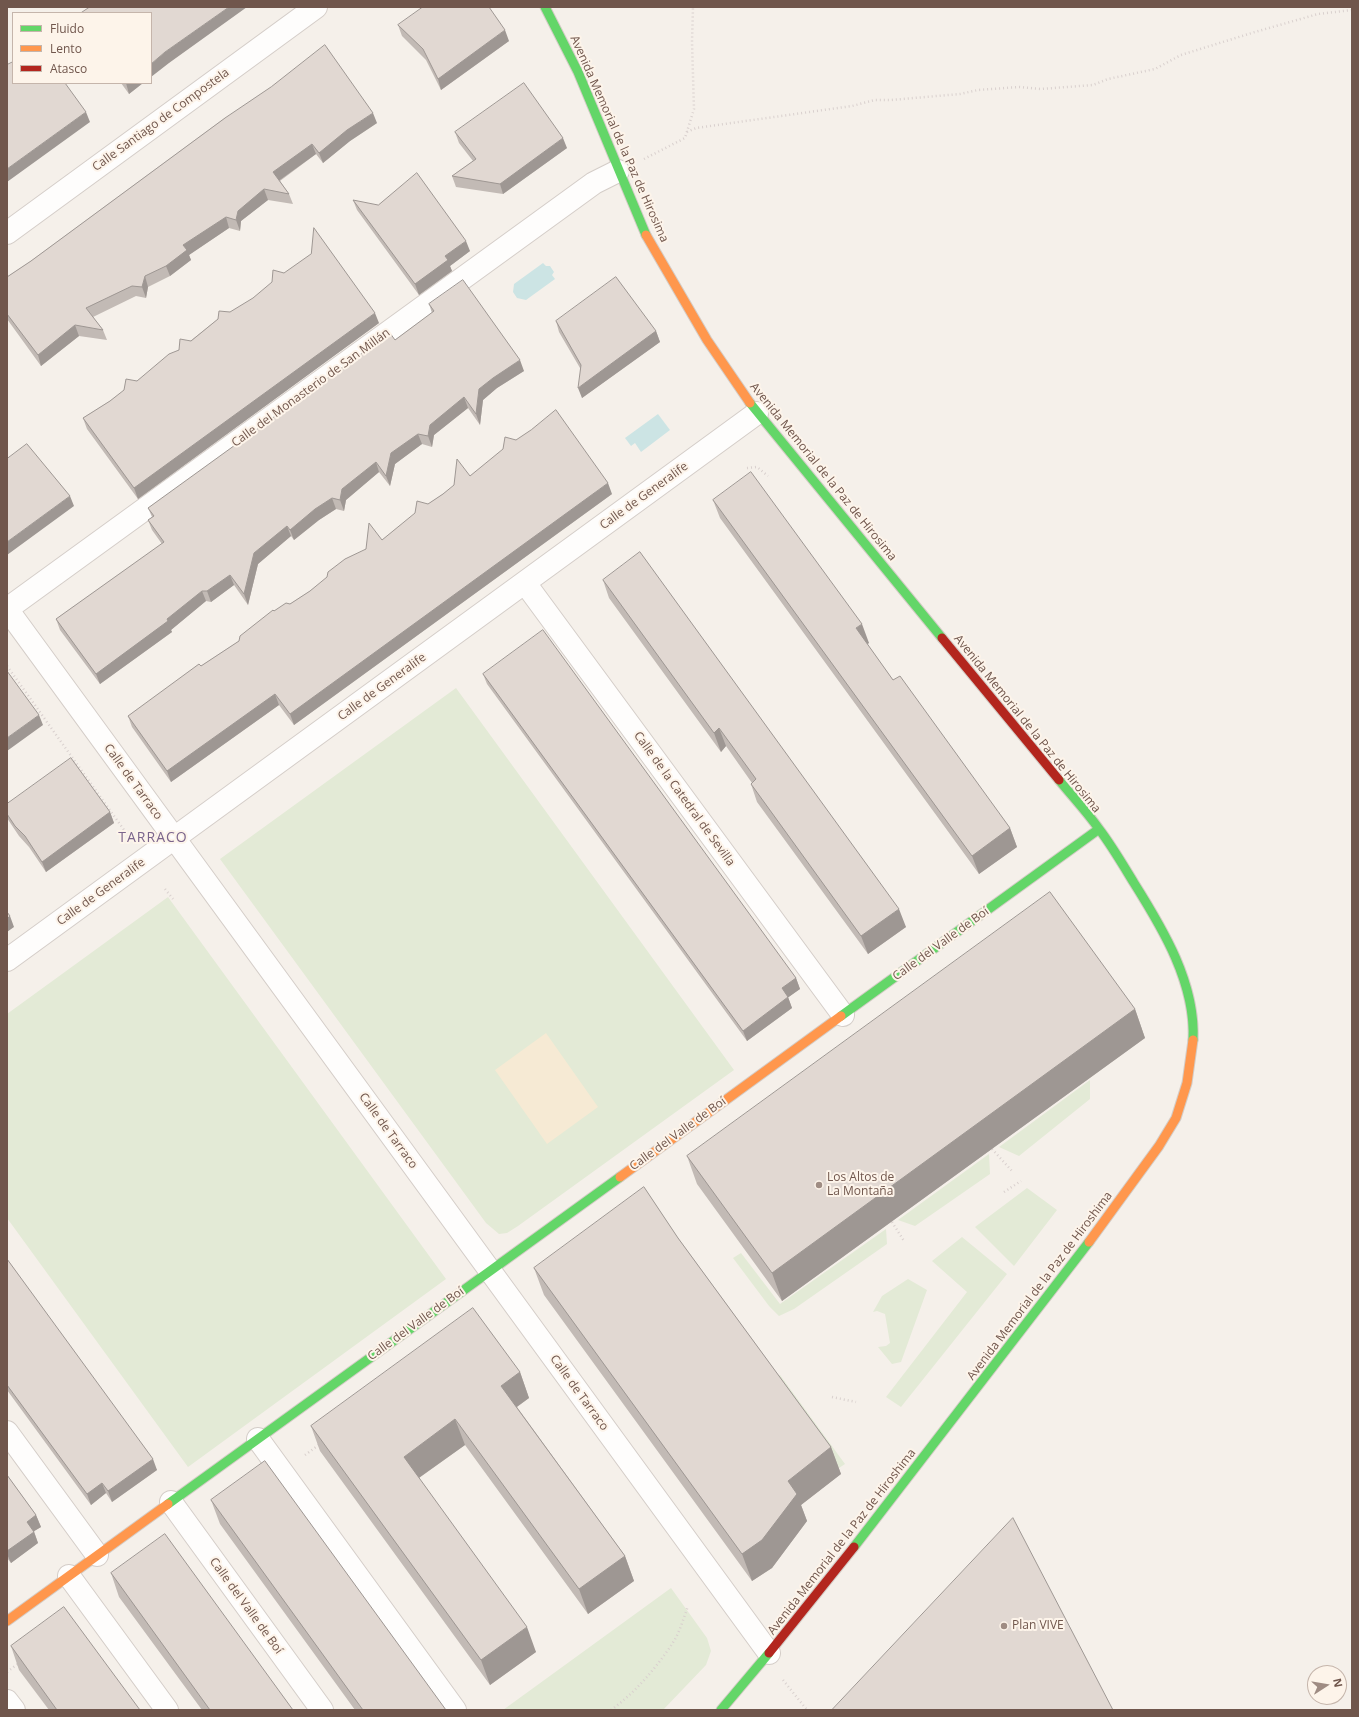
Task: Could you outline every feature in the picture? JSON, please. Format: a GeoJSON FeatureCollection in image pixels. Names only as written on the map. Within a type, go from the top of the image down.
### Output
{"type":"FeatureCollection","features":[{"type":"Feature","properties":{"kind":"street","name":"Calle Santiago de Compostela"},"geometry":{"type":"LineString","coordinates":[[7,232],[316,7]]}},
{"type":"Feature","properties":{"kind":"street","name":"Avenida Memorial de la Paz de Hirosima"},"geometry":{"type":"LineString","coordinates":[[545,7],[578,72],[618,172],[649,242],[707,340],[757,413],[1099,829]]}},
{"type":"Feature","properties":{"kind":"street","name":"Calle del Monasterio de San Millán"},"geometry":{"type":"LineString","coordinates":[[7,609],[587,188],[618,172]]}},
{"type":"Feature","properties":{"kind":"street","name":"Calle de Generalife"},"geometry":{"type":"LineString","coordinates":[[7,960],[757,413]]}},
{"type":"Feature","properties":{"kind":"street","name":"Calle de la Catedral de Sevilla"},"geometry":{"type":"LineString","coordinates":[[525,583],[843,1015]]}},
{"type":"Feature","properties":{"kind":"street","name":"Calle de Tarraco"},"geometry":{"type":"LineString","coordinates":[[7,609],[769,1653]]}},
{"type":"Feature","properties":{"kind":"street","name":"Calle del Valle de Boí"},"geometry":{"type":"LineString","coordinates":[[7,1621],[1099,829]]}},
{"type":"Feature","properties":{"kind":"street","name":"Avenida Memorial de la Paz de Hiroshima"},"geometry":{"type":"LineString","coordinates":[[721,1710],[769,1653],[953,1420],[1118,1204],[1173,1126],[1181,1104],[1190,1065],[1193,1018],[1189,998],[1184,980],[1167,942],[1132,879],[1099,829]]}},
{"type":"Feature","properties":{"kind":"street"},"geometry":{"type":"LineString","coordinates":[[7,1432],[97,1555]]}},
{"type":"Feature","properties":{"kind":"street"},"geometry":{"type":"LineString","coordinates":[[258,1439],[455,1710]]}},
{"type":"Feature","properties":{"kind":"street","name":"Calle del Valle de Boí"},"geometry":{"type":"LineString","coordinates":[[171,1502],[322,1710]]}},
{"type":"Feature","properties":{"kind":"street"},"geometry":{"type":"LineString","coordinates":[[69,1576],[167,1710]]}},
{"type":"Feature","properties":{"kind":"street"},"geometry":{"type":"LineString","coordinates":[[7,1701],[14,1710]]}},
{"type":"Feature","properties":{"kind":"path"},"geometry":{"type":"LineString","coordinates":[[618,172],[685,138],[694,109],[692,42],[693,7]]}},
{"type":"Feature","properties":{"kind":"path"},"geometry":{"type":"LineString","coordinates":[[687,132],[696,128],[852,106],[875,100],[960,94],[978,90],[1019,88],[1041,89],[1093,85],[1108,79],[1155,69],[1181,55],[1255,32],[1318,14],[1352,10]]}},
{"type":"Feature","properties":{"kind":"path"},"geometry":{"type":"LineString","coordinates":[[747,468],[757,467],[768,476]]}},
{"type":"Feature","properties":{"kind":"path"},"geometry":{"type":"LineString","coordinates":[[7,666],[129,837]]}},
{"type":"Feature","properties":{"kind":"path"},"geometry":{"type":"LineString","coordinates":[[165,889],[174,899]]}},
{"type":"Feature","properties":{"kind":"path"},"geometry":{"type":"LineString","coordinates":[[992,1149],[1012,1172]]}},
{"type":"Feature","properties":{"kind":"path"},"geometry":{"type":"LineString","coordinates":[[1004,1192],[1021,1181]]}},
{"type":"Feature","properties":{"kind":"path"},"geometry":{"type":"LineString","coordinates":[[892,1222],[904,1240]]}},
{"type":"Feature","properties":{"kind":"path"},"geometry":{"type":"LineString","coordinates":[[832,1397],[856,1402]]}},
{"type":"Feature","properties":{"kind":"path"},"geometry":{"type":"LineString","coordinates":[[282,1472],[326,1440]]}},
{"type":"Feature","properties":{"kind":"path"},"geometry":{"type":"LineString","coordinates":[[611,1710],[634,1691],[654,1668],[674,1640],[688,1606]]}},
{"type":"Feature","properties":{"kind":"path"},"geometry":{"type":"LineString","coordinates":[[769,1653],[784,1683],[807,1710]]}},
{"type":"Feature","properties":{"kind":"path"},"geometry":{"type":"LineString","coordinates":[[7,1672],[20,1663]]}},
{"type":"Feature","properties":{"kind":"green space"},"geometry":{"type":"Polygon","coordinates":[[[456,688],[734,1070],[518,1226],[507,1233],[499,1234],[486,1223],[220,859],[456,688]]]}},
{"type":"Feature","properties":{"kind":"green space"},"geometry":{"type":"Polygon","coordinates":[[[168,897],[446,1279],[188,1467],[7,1218],[7,1014],[168,897]]]}},
{"type":"Feature","properties":{"kind":"green space"},"geometry":{"type":"Polygon","coordinates":[[[1090,1080],[1090,1099],[1019,1156],[999,1147],[1090,1080]]]}},
{"type":"Feature","properties":{"kind":"green space"},"geometry":{"type":"Polygon","coordinates":[[[989,1154],[990,1174],[915,1226],[898,1220],[989,1154]]]}},
{"type":"Feature","properties":{"kind":"green space"},"geometry":{"type":"Polygon","coordinates":[[[1027,1188],[1057,1210],[1014,1266],[975,1227],[1027,1188]]]}},
{"type":"Feature","properties":{"kind":"green space"},"geometry":{"type":"Polygon","coordinates":[[[886,1229],[887,1244],[794,1309],[779,1316],[769,1306],[733,1258],[741,1253],[780,1304],[886,1229]]]}},
{"type":"Feature","properties":{"kind":"green space"},"geometry":{"type":"Polygon","coordinates":[[[962,1237],[1007,1274],[901,1407],[886,1397],[967,1292],[932,1261],[962,1237]]]}},
{"type":"Feature","properties":{"kind":"green space"},"geometry":{"type":"Polygon","coordinates":[[[908,1279],[927,1290],[901,1362],[892,1364],[878,1347],[886,1346],[890,1343],[885,1314],[877,1311],[873,1312],[882,1296],[908,1279]]]}},
{"type":"Feature","properties":{"kind":"green space"},"geometry":{"type":"Polygon","coordinates":[[[780,1375],[845,1464],[839,1468],[774,1379],[780,1375]]]}},
{"type":"Feature","properties":{"kind":"green space"},"geometry":{"type":"Polygon","coordinates":[[[671,1588],[707,1638],[711,1651],[706,1665],[663,1710],[503,1710],[671,1588]]]}},
{"type":"Feature","properties":{"kind":"sand"},"geometry":{"type":"Polygon","coordinates":[[[546,1033],[598,1107],[547,1144],[495,1070],[546,1033]]]}},
{"type":"Feature","properties":{"kind":"water"},"geometry":{"type":"Polygon","coordinates":[[[543,263],[546,266],[550,266],[554,272],[552,275],[555,279],[526,300],[517,298],[513,292],[514,284],[543,263]]]}},
{"type":"Feature","properties":{"kind":"water"},"geometry":{"type":"Polygon","coordinates":[[[658,414],[670,430],[641,452],[635,443],[631,446],[625,438],[658,414]]]}},
{"type":"Feature","properties":{"kind":"building"},"geometry":{"type":"Polygon","coordinates":[[[90,7],[229,7],[165,52],[152,63],[152,12],[82,12],[90,7]]]}},
{"type":"Feature","properties":{"kind":"building"},"geometry":{"type":"Polygon","coordinates":[[[423,7],[489,7],[505,30],[438,79],[423,49],[398,25],[423,7]]]}},
{"type":"Feature","properties":{"kind":"building"},"geometry":{"type":"Polygon","coordinates":[[[325,45],[373,113],[347,130],[319,153],[312,144],[273,172],[289,194],[264,189],[238,211],[236,220],[226,217],[183,245],[187,250],[166,266],[145,276],[142,287],[132,286],[86,308],[103,330],[75,325],[38,355],[7,314],[7,277],[31,261],[225,118],[271,87],[325,45]]]}},
{"type":"Feature","properties":{"kind":"building"},"geometry":{"type":"Polygon","coordinates":[[[12,62],[12,84],[66,84],[86,112],[7,169],[7,65],[12,62]]]}},
{"type":"Feature","properties":{"kind":"building"},"geometry":{"type":"Polygon","coordinates":[[[524,83],[563,138],[500,184],[452,176],[476,159],[455,132],[524,83]]]}},
{"type":"Feature","properties":{"kind":"building"},"geometry":{"type":"Polygon","coordinates":[[[417,173],[466,241],[445,256],[448,260],[415,284],[353,200],[378,205],[417,173]]]}},
{"type":"Feature","properties":{"kind":"building"},"geometry":{"type":"Polygon","coordinates":[[[314,228],[375,313],[134,488],[83,418],[124,390],[126,379],[137,381],[169,354],[179,350],[180,339],[191,341],[218,319],[219,311],[230,312],[253,298],[272,282],[273,270],[284,273],[311,254],[314,228]]]}},
{"type":"Feature","properties":{"kind":"building"},"geometry":{"type":"Polygon","coordinates":[[[616,277],[656,331],[578,388],[581,365],[556,321],[616,277]]]}},
{"type":"Feature","properties":{"kind":"building"},"geometry":{"type":"Polygon","coordinates":[[[463,280],[520,360],[479,389],[476,414],[464,397],[430,425],[428,436],[418,434],[391,453],[386,476],[376,462],[342,489],[340,500],[332,498],[315,509],[290,530],[287,526],[254,553],[244,594],[230,575],[207,591],[202,591],[167,619],[168,621],[96,674],[56,619],[164,542],[148,520],[154,516],[148,508],[390,333],[395,340],[434,311],[429,304],[463,280]]]}},
{"type":"Feature","properties":{"kind":"building"},"geometry":{"type":"Polygon","coordinates":[[[556,410],[608,483],[290,714],[275,694],[167,771],[128,716],[199,664],[201,666],[239,641],[240,636],[273,610],[274,611],[286,603],[290,604],[310,591],[327,577],[328,572],[345,559],[366,549],[369,523],[382,540],[415,513],[417,501],[428,504],[443,494],[454,485],[457,459],[470,476],[503,449],[505,437],[516,440],[556,410]]]}},
{"type":"Feature","properties":{"kind":"building"},"geometry":{"type":"Polygon","coordinates":[[[27,444],[70,496],[7,542],[7,459],[27,444]]]}},
{"type":"Feature","properties":{"kind":"building"},"geometry":{"type":"Polygon","coordinates":[[[751,472],[862,624],[856,628],[893,680],[900,676],[1010,828],[972,856],[713,500],[751,472]]]}},
{"type":"Feature","properties":{"kind":"building"},"geometry":{"type":"Polygon","coordinates":[[[640,552],[899,909],[861,936],[751,784],[756,779],[719,728],[714,733],[603,580],[640,552]]]}},
{"type":"Feature","properties":{"kind":"building"},"geometry":{"type":"Polygon","coordinates":[[[543,630],[796,978],[782,988],[788,997],[743,1031],[483,674],[543,630]]]}},
{"type":"Feature","properties":{"kind":"building"},"geometry":{"type":"Polygon","coordinates":[[[7,671],[39,715],[7,738],[7,671]]]}},
{"type":"Feature","properties":{"kind":"building"},"geometry":{"type":"Polygon","coordinates":[[[71,758],[110,812],[42,862],[25,836],[15,826],[7,814],[7,804],[71,758]]]}},
{"type":"Feature","properties":{"kind":"building"},"geometry":{"type":"Polygon","coordinates":[[[1050,892],[1135,1009],[772,1273],[687,1156],[1050,892]]]}},
{"type":"Feature","properties":{"kind":"building"},"geometry":{"type":"Polygon","coordinates":[[[7,912],[10,916],[7,919],[7,912]]]}},
{"type":"Feature","properties":{"kind":"building"},"geometry":{"type":"Polygon","coordinates":[[[644,1187],[678,1238],[831,1447],[788,1481],[797,1494],[762,1540],[742,1554],[534,1268],[644,1187]]]}},
{"type":"Feature","properties":{"kind":"building"},"geometry":{"type":"Polygon","coordinates":[[[7,1259],[153,1459],[108,1491],[102,1483],[87,1494],[7,1385],[7,1259]]]}},
{"type":"Feature","properties":{"kind":"building"},"geometry":{"type":"Polygon","coordinates":[[[473,1308],[520,1372],[501,1386],[625,1556],[579,1589],[455,1419],[404,1457],[527,1627],[481,1660],[311,1426],[473,1308]]]}},
{"type":"Feature","properties":{"kind":"building"},"geometry":{"type":"Polygon","coordinates":[[[265,1461],[446,1710],[363,1710],[211,1500],[265,1461]]]}},
{"type":"Feature","properties":{"kind":"building"},"geometry":{"type":"Polygon","coordinates":[[[7,1475],[36,1515],[27,1522],[34,1532],[7,1551],[7,1475]]]}},
{"type":"Feature","properties":{"kind":"building","name":"Plan VIVE"},"geometry":{"type":"Polygon","coordinates":[[[1013,1518],[1113,1710],[832,1710],[1013,1518]]]}},
{"type":"Feature","properties":{"kind":"building"},"geometry":{"type":"Polygon","coordinates":[[[165,1534],[293,1710],[210,1710],[111,1573],[165,1534]]]}},
{"type":"Feature","properties":{"kind":"building"},"geometry":{"type":"Polygon","coordinates":[[[64,1607],[140,1710],[57,1710],[11,1646],[64,1607]]]}},
{"type":"Feature","properties":{"kind":"traffic: fast"},"geometry":{"type":"LineString","coordinates":[[545,7],[578,72],[646,235]]}},
{"type":"Feature","properties":{"kind":"traffic: fast"},"geometry":{"type":"LineString","coordinates":[[750,403],[942,638]]}},
{"type":"Feature","properties":{"kind":"traffic: fast"},"geometry":{"type":"LineString","coordinates":[[1059,780],[1090,816],[1108,842],[1156,919],[1166,938],[1176,958],[1189,998],[1193,1019],[1193,1040]]}},
{"type":"Feature","properties":{"kind":"traffic: fast"},"geometry":{"type":"LineString","coordinates":[[841,1016],[1099,829]]}},
{"type":"Feature","properties":{"kind":"traffic: fast"},"geometry":{"type":"LineString","coordinates":[[168,1504],[620,1177]]}},
{"type":"Feature","properties":{"kind":"traffic: fast"},"geometry":{"type":"LineString","coordinates":[[854,1547],[1089,1242]]}},
{"type":"Feature","properties":{"kind":"traffic: fast"},"geometry":{"type":"LineString","coordinates":[[721,1710],[769,1653]]}},
{"type":"Feature","properties":{"kind":"traffic: slow"},"geometry":{"type":"LineString","coordinates":[[646,235],[707,340],[750,403]]}},
{"type":"Feature","properties":{"kind":"traffic: slow"},"geometry":{"type":"LineString","coordinates":[[620,1177],[841,1016]]}},
{"type":"Feature","properties":{"kind":"traffic: slow"},"geometry":{"type":"LineString","coordinates":[[1089,1242],[1159,1146],[1176,1118],[1187,1083],[1193,1040]]}},
{"type":"Feature","properties":{"kind":"traffic: slow"},"geometry":{"type":"LineString","coordinates":[[7,1621],[168,1504]]}},
{"type":"Feature","properties":{"kind":"traffic: jam"},"geometry":{"type":"LineString","coordinates":[[942,638],[1059,780]]}},
{"type":"Feature","properties":{"kind":"traffic: jam"},"geometry":{"type":"LineString","coordinates":[[769,1653],[854,1547]]}},
{"type":"Feature","properties":{"kind":"place","name":"Los Altos de La Montaña"},"geometry":{"type":"Point","coordinates":[819,1185]}},
{"type":"Feature","properties":{"kind":"place","name":"Plan VIVE"},"geometry":{"type":"Point","coordinates":[1004,1626]}},
{"type":"Feature","properties":{"kind":"district","name":"TARRACO"},"geometry":{"type":"Point","coordinates":[153,838]}}]}
